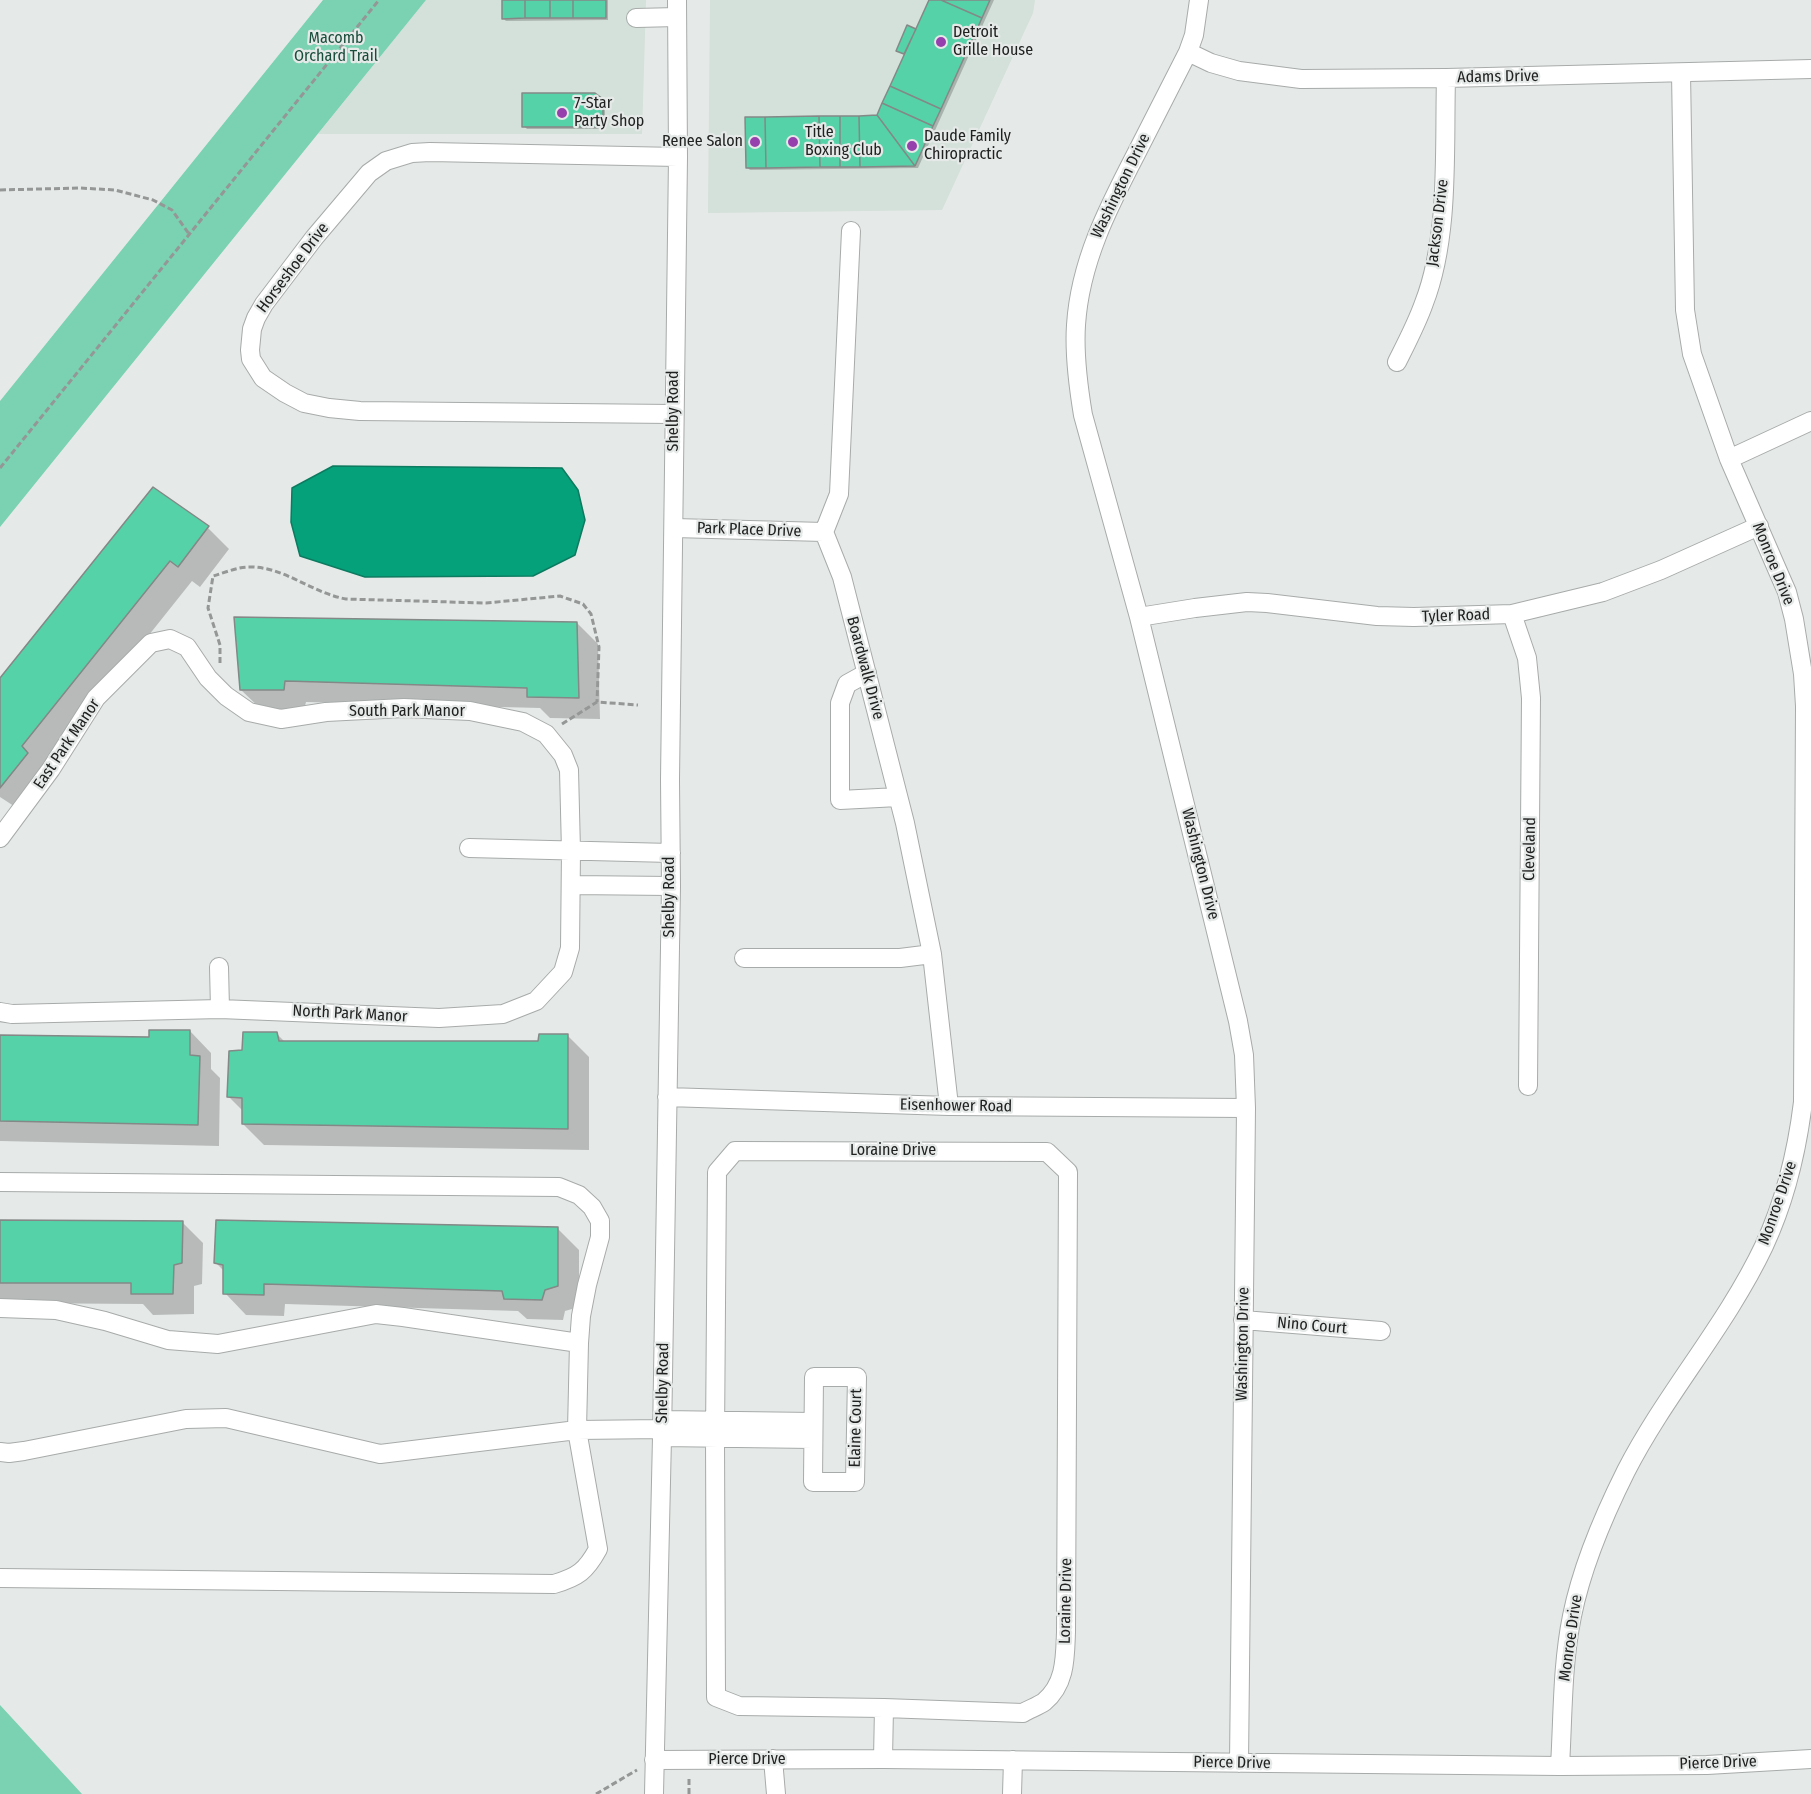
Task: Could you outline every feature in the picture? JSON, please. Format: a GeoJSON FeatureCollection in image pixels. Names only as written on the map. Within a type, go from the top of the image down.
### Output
{"type":"FeatureCollection","features":[{"type":"Feature","properties":{"kind":"street","name":"Washington Drive"},"geometry":{"type":"LineString","coordinates":[[1198,0],[1194,35],[1188,52],[1098,230],[1081,290],[1076,323],[1076,354],[1083,415],[1139,617],[1245,1055],[1239,1763]]}},
{"type":"Feature","properties":{"kind":"street"},"geometry":{"type":"LineString","coordinates":[[636,18],[677,9]]}},
{"type":"Feature","properties":{"kind":"street","name":"Shelby Road"},"geometry":{"type":"LineString","coordinates":[[654,1794],[671,886],[673,414],[678,157],[677,9]]}},
{"type":"Feature","properties":{"kind":"street","name":"Adams Drive"},"geometry":{"type":"LineString","coordinates":[[1188,52],[1211,63],[1239,71],[1292,78],[1446,78],[1811,69]]}},
{"type":"Feature","properties":{"kind":"street","name":"Monroe Drive"},"geometry":{"type":"LineString","coordinates":[[1560,1766],[1566,1652],[1578,1587],[1592,1547],[1612,1499],[1652,1424],[1748,1277],[1764,1245],[1792,1167],[1800,1130],[1804,1073],[1805,706],[1803,674],[1787,592],[1729,459],[1692,354],[1685,310],[1681,73]]}},
{"type":"Feature","properties":{"kind":"street","name":"Jackson Drive"},"geometry":{"type":"LineString","coordinates":[[1397,362],[1425,301],[1435,265],[1443,203],[1446,78]]}},
{"type":"Feature","properties":{"kind":"street","name":"Horseshoe Drive"},"geometry":{"type":"LineString","coordinates":[[673,414],[360,411],[329,408],[304,403],[263,378],[251,359],[250,350],[252,329],[264,304],[314,238],[369,173],[386,160],[412,153],[452,151],[678,157]]}},
{"type":"Feature","properties":{"kind":"street"},"geometry":{"type":"LineString","coordinates":[[824,532],[839,494],[851,231]]}},
{"type":"Feature","properties":{"kind":"street"},"geometry":{"type":"LineString","coordinates":[[1729,459],[1811,422]]}},
{"type":"Feature","properties":{"kind":"street","name":"Tyler Road"},"geometry":{"type":"LineString","coordinates":[[1139,617],[1247,602],[1377,616],[1512,614],[1603,592],[1661,570],[1758,526]]}},
{"type":"Feature","properties":{"kind":"street","name":"Park Place Drive"},"geometry":{"type":"LineString","coordinates":[[674,528],[824,532]]}},
{"type":"Feature","properties":{"kind":"street","name":"Boardwalk Drive"},"geometry":{"type":"LineString","coordinates":[[824,532],[842,577],[898,797],[932,954],[949,1106]]}},
{"type":"Feature","properties":{"kind":"street","name":"Cleveland"},"geometry":{"type":"LineString","coordinates":[[1512,614],[1527,658],[1531,698],[1527,1086]]}},
{"type":"Feature","properties":{"kind":"street","name":"South Park Manor"},"geometry":{"type":"LineString","coordinates":[[170,639],[187,647],[208,678],[226,696],[249,712],[281,719],[326,712],[404,708],[470,711],[523,722],[546,734],[563,755],[569,770],[572,851]]}},
{"type":"Feature","properties":{"kind":"street","name":"East Park Manor"},"geometry":{"type":"LineString","coordinates":[[0,838],[51,769],[96,698],[150,643],[170,639]]}},
{"type":"Feature","properties":{"kind":"street"},"geometry":{"type":"LineString","coordinates":[[867,674],[847,684],[840,703],[840,800],[898,797]]}},
{"type":"Feature","properties":{"kind":"street"},"geometry":{"type":"LineString","coordinates":[[469,848],[670,853]]}},
{"type":"Feature","properties":{"kind":"street","name":"North Park Manor"},"geometry":{"type":"LineString","coordinates":[[0,1012],[12,1014],[220,1009],[439,1018],[503,1014],[536,1001],[563,972],[570,948],[572,851]]}},
{"type":"Feature","properties":{"kind":"street"},"geometry":{"type":"LineString","coordinates":[[572,885],[671,886]]}},
{"type":"Feature","properties":{"kind":"street"},"geometry":{"type":"LineString","coordinates":[[744,958],[900,958],[932,954]]}},
{"type":"Feature","properties":{"kind":"street"},"geometry":{"type":"LineString","coordinates":[[219,967],[220,1009]]}},
{"type":"Feature","properties":{"kind":"street","name":"Eisenhower Road"},"geometry":{"type":"LineString","coordinates":[[667,1097],[949,1106],[1246,1108]]}},
{"type":"Feature","properties":{"kind":"street","name":"Loraine Drive"},"geometry":{"type":"LineString","coordinates":[[735,1150],[1047,1152],[1068,1172],[1064,1668],[1058,1687],[1043,1702],[1023,1713],[884,1708],[739,1707],[716,1697],[717,1172],[735,1150]]}},
{"type":"Feature","properties":{"kind":"street"},"geometry":{"type":"LineString","coordinates":[[0,1182],[559,1187],[579,1195],[592,1206],[600,1221],[600,1237],[581,1316],[577,1430],[598,1549],[590,1565],[575,1578],[554,1584],[0,1578]]}},
{"type":"Feature","properties":{"kind":"street"},"geometry":{"type":"LineString","coordinates":[[0,1308],[56,1310],[105,1321],[168,1340],[197,1344],[218,1344],[376,1314],[579,1343]]}},
{"type":"Feature","properties":{"kind":"street","name":"Nino Court"},"geometry":{"type":"LineString","coordinates":[[1243,1320],[1381,1331]]}},
{"type":"Feature","properties":{"kind":"street","name":"Elaine Court"},"geometry":{"type":"LineString","coordinates":[[814,1377],[857,1377],[855,1482],[813,1482],[813,1430],[814,1377]]}},
{"type":"Feature","properties":{"kind":"street"},"geometry":{"type":"LineString","coordinates":[[0,1452],[24,1451],[186,1419],[226,1418],[380,1454],[577,1430],[813,1430]]}},
{"type":"Feature","properties":{"kind":"street"},"geometry":{"type":"LineString","coordinates":[[883,1759],[884,1708]]}},
{"type":"Feature","properties":{"kind":"street","name":"Pierce Drive"},"geometry":{"type":"LineString","coordinates":[[654,1760],[883,1759],[1560,1766],[1707,1765],[1811,1759]]}},
{"type":"Feature","properties":{"kind":"street"},"geometry":{"type":"LineString","coordinates":[[773,1760],[776,1794]]}},
{"type":"Feature","properties":{"kind":"street"},"geometry":{"type":"LineString","coordinates":[[1012,1794],[1013,1760]]}},
{"type":"Feature","properties":{"kind":"path"},"geometry":{"type":"LineString","coordinates":[[0,468],[380,0]]}},
{"type":"Feature","properties":{"kind":"path"},"geometry":{"type":"LineString","coordinates":[[0,190],[79,188],[116,190],[153,200],[172,210],[189,234]]}},
{"type":"Feature","properties":{"kind":"path"},"geometry":{"type":"LineString","coordinates":[[217,687],[220,672],[220,645],[208,608],[213,576],[247,566],[267,568],[330,597],[346,599],[486,603],[560,596],[583,604],[591,614],[598,647],[597,702]]}},
{"type":"Feature","properties":{"kind":"path"},"geometry":{"type":"LineString","coordinates":[[546,734],[597,702],[638,705]]}},
{"type":"Feature","properties":{"kind":"path"},"geometry":{"type":"LineString","coordinates":[[596,1794],[654,1760]]}},
{"type":"Feature","properties":{"kind":"shaded area"},"geometry":{"type":"Polygon","coordinates":[[[426,0],[646,0],[642,134],[318,134],[426,0]]]}},
{"type":"Feature","properties":{"kind":"shaded area"},"geometry":{"type":"Polygon","coordinates":[[[710,0],[1035,0],[1033,13],[942,210],[708,213],[710,0]]]}},
{"type":"Feature","properties":{"kind":"shaded area"},"geometry":{"type":"Polygon","coordinates":[[[333,466],[562,468],[578,490],[585,520],[575,555],[533,576],[365,577],[300,556],[291,522],[292,488],[333,466]]]}},
{"type":"Feature","properties":{"kind":"green space","name":"Macomb Orchard Trail"},"geometry":{"type":"Polygon","coordinates":[[[323,0],[426,0],[0,527],[0,401],[323,0]]]}},
{"type":"Feature","properties":{"kind":"green space"},"geometry":{"type":"Polygon","coordinates":[[[0,1705],[82,1794],[0,1794],[0,1705]]]}},
{"type":"Feature","properties":{"kind":"building"},"geometry":{"type":"Polygon","coordinates":[[[502,0],[525,0],[525,18],[502,19],[502,0]]]}},
{"type":"Feature","properties":{"kind":"building"},"geometry":{"type":"Polygon","coordinates":[[[525,0],[550,0],[550,18],[525,18],[525,0]]]}},
{"type":"Feature","properties":{"kind":"building"},"geometry":{"type":"Polygon","coordinates":[[[550,0],[573,0],[573,18],[550,18],[550,0]]]}},
{"type":"Feature","properties":{"kind":"building"},"geometry":{"type":"Polygon","coordinates":[[[573,0],[606,0],[606,18],[573,18],[573,0]]]}},
{"type":"Feature","properties":{"kind":"building","name":"Detroit Grille House"},"geometry":{"type":"Polygon","coordinates":[[[929,0],[941,0],[982,18],[941,109],[890,86],[929,0]]]}},
{"type":"Feature","properties":{"kind":"building"},"geometry":{"type":"Polygon","coordinates":[[[941,0],[990,0],[982,18],[941,0]]]}},
{"type":"Feature","properties":{"kind":"building"},"geometry":{"type":"Polygon","coordinates":[[[907,25],[916,29],[904,54],[896,51],[907,25]]]}},
{"type":"Feature","properties":{"kind":"building"},"geometry":{"type":"Polygon","coordinates":[[[890,86],[941,109],[933,126],[882,103],[890,86]]]}},
{"type":"Feature","properties":{"kind":"building","name":"7-Star Party Shop"},"geometry":{"type":"Polygon","coordinates":[[[522,93],[595,93],[603,99],[603,127],[522,127],[522,93]]]}},
{"type":"Feature","properties":{"kind":"building","name":"Daude Family Chiropractic"},"geometry":{"type":"Polygon","coordinates":[[[882,103],[933,126],[915,166],[877,115],[882,103]]]}},
{"type":"Feature","properties":{"kind":"building"},"geometry":{"type":"Polygon","coordinates":[[[877,115],[915,166],[860,167],[859,116],[877,115]]]}},
{"type":"Feature","properties":{"kind":"building"},"geometry":{"type":"Polygon","coordinates":[[[819,116],[840,116],[840,167],[820,167],[819,116]]]}},
{"type":"Feature","properties":{"kind":"building","name":"Title Boxing Club"},"geometry":{"type":"Polygon","coordinates":[[[819,116],[820,167],[766,168],[765,117],[819,116]]]}},
{"type":"Feature","properties":{"kind":"building"},"geometry":{"type":"Polygon","coordinates":[[[840,116],[859,116],[860,167],[840,167],[840,116]]]}},
{"type":"Feature","properties":{"kind":"building","name":"Renee Salon"},"geometry":{"type":"Polygon","coordinates":[[[745,117],[765,117],[766,168],[746,168],[745,117]]]}},
{"type":"Feature","properties":{"kind":"building"},"geometry":{"type":"Polygon","coordinates":[[[153,487],[209,526],[178,567],[170,561],[22,746],[28,753],[0,788],[0,678],[153,487]]]}},
{"type":"Feature","properties":{"kind":"building"},"geometry":{"type":"Polygon","coordinates":[[[234,617],[577,622],[579,698],[527,697],[527,688],[285,681],[284,690],[240,690],[234,617]]]}},
{"type":"Feature","properties":{"kind":"building"},"geometry":{"type":"Polygon","coordinates":[[[149,1030],[190,1030],[190,1055],[200,1056],[198,1125],[0,1121],[0,1035],[149,1037],[149,1030]]]}},
{"type":"Feature","properties":{"kind":"building"},"geometry":{"type":"Polygon","coordinates":[[[243,1032],[277,1032],[279,1041],[538,1041],[539,1034],[568,1034],[568,1129],[242,1124],[242,1098],[227,1097],[229,1051],[242,1050],[243,1032]]]}},
{"type":"Feature","properties":{"kind":"building"},"geometry":{"type":"Polygon","coordinates":[[[0,1220],[183,1221],[182,1263],[174,1265],[173,1294],[131,1294],[131,1283],[0,1283],[0,1220]]]}},
{"type":"Feature","properties":{"kind":"building"},"geometry":{"type":"Polygon","coordinates":[[[216,1220],[558,1227],[558,1286],[545,1290],[542,1300],[504,1299],[502,1291],[264,1284],[264,1295],[223,1294],[223,1265],[214,1263],[216,1220]]]}},
{"type":"Feature","properties":{"kind":"place","name":"Detroit Grille House"},"geometry":{"type":"Point","coordinates":[941,42]}},
{"type":"Feature","properties":{"kind":"place","name":"7-Star Party Shop"},"geometry":{"type":"Point","coordinates":[562,113]}},
{"type":"Feature","properties":{"kind":"place","name":"Renee Salon"},"geometry":{"type":"Point","coordinates":[755,142]}},
{"type":"Feature","properties":{"kind":"place","name":"Title Boxing Club"},"geometry":{"type":"Point","coordinates":[793,142]}},
{"type":"Feature","properties":{"kind":"place","name":"Daude Family Chiropractic"},"geometry":{"type":"Point","coordinates":[912,146]}}]}
